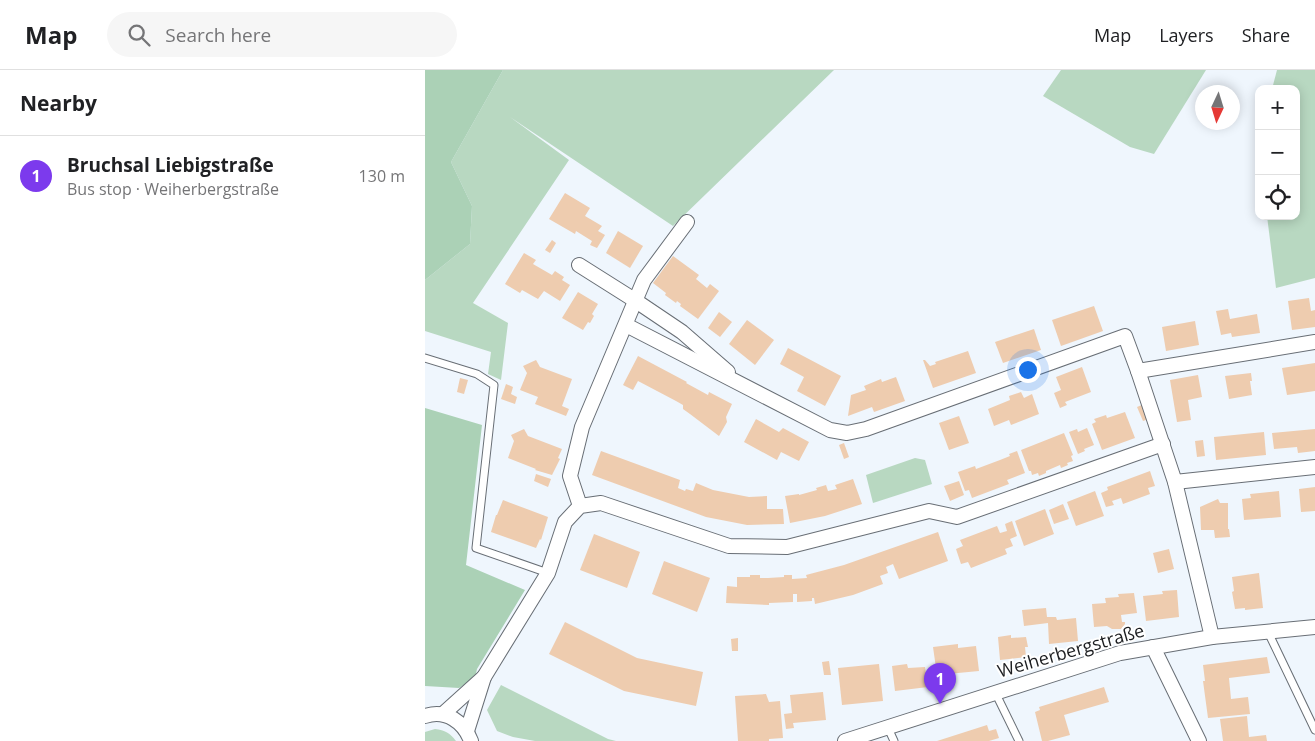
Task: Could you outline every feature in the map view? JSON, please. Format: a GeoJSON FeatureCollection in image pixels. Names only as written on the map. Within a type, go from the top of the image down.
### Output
{"type":"FeatureCollection","features":[{"type":"Feature","properties":{"kind":"street"},"geometry":{"type":"LineString","coordinates":[[580,506],[569,476],[583,427],[644,280],[687,222]]}},
{"type":"Feature","properties":{"kind":"street"},"geometry":{"type":"LineString","coordinates":[[579,265],[682,332],[744,386]]}},
{"type":"Feature","properties":{"kind":"street"},"geometry":{"type":"LineString","coordinates":[[626,325],[830,430],[847,433],[865,429],[1125,336],[1175,482],[1212,637]]}},
{"type":"Feature","properties":{"kind":"street"},"geometry":{"type":"LineString","coordinates":[[1138,371],[1315,342]]}},
{"type":"Feature","properties":{"kind":"street"},"geometry":{"type":"LineString","coordinates":[[443,714],[484,677],[548,573],[565,522],[580,506],[601,503],[729,546],[787,547],[929,511],[957,517],[1163,444]]}},
{"type":"Feature","properties":{"kind":"street"},"geometry":{"type":"LineString","coordinates":[[1175,482],[1315,467]]}},
{"type":"Feature","properties":{"kind":"street","name":"Weiherbergstraße"},"geometry":{"type":"LineString","coordinates":[[845,741],[1120,653],[1212,637],[1315,627]]}},
{"type":"Feature","properties":{"kind":"street"},"geometry":{"type":"LineString","coordinates":[[1153,647],[1199,741]]}},
{"type":"Feature","properties":{"kind":"street"},"geometry":{"type":"LineString","coordinates":[[469,736],[484,677]]}},
{"type":"Feature","properties":{"kind":"street"},"geometry":{"type":"LineString","coordinates":[[425,716],[443,714],[454,718],[461,724],[469,736]]}},
{"type":"Feature","properties":{"kind":"lane"},"geometry":{"type":"LineString","coordinates":[[425,358],[477,374],[494,385],[477,548],[548,573]]}},
{"type":"Feature","properties":{"kind":"lane"},"geometry":{"type":"LineString","coordinates":[[1268,632],[1315,730]]}},
{"type":"Feature","properties":{"kind":"lane"},"geometry":{"type":"LineString","coordinates":[[995,692],[1019,741]]}},
{"type":"Feature","properties":{"kind":"lane"},"geometry":{"type":"LineString","coordinates":[[888,728],[894,741]]}},
{"type":"Feature","properties":{"kind":"green space"},"geometry":{"type":"Polygon","coordinates":[[[425,70],[503,70],[451,162],[472,206],[470,244],[425,280],[425,70]]]}},
{"type":"Feature","properties":{"kind":"green space"},"geometry":{"type":"Polygon","coordinates":[[[503,70],[834,70],[673,226],[510,117],[569,160],[473,303],[508,323],[501,380],[488,374],[491,352],[425,331],[425,280],[470,244],[472,206],[451,162],[503,70]]]}},
{"type":"Feature","properties":{"kind":"green space"},"geometry":{"type":"Polygon","coordinates":[[[1061,70],[1206,70],[1154,154],[1130,147],[1043,96],[1061,70]]]}},
{"type":"Feature","properties":{"kind":"green space"},"geometry":{"type":"Polygon","coordinates":[[[1277,70],[1315,70],[1315,278],[1276,288],[1268,220],[1300,220],[1300,85],[1273,85],[1277,70]]]}},
{"type":"Feature","properties":{"kind":"green space"},"geometry":{"type":"Polygon","coordinates":[[[425,408],[482,425],[466,565],[525,590],[477,669],[475,678],[459,688],[425,686],[425,408]]]}},
{"type":"Feature","properties":{"kind":"green space"},"geometry":{"type":"Polygon","coordinates":[[[915,458],[925,460],[932,484],[873,503],[866,475],[915,458]]]}},
{"type":"Feature","properties":{"kind":"green space"},"geometry":{"type":"Polygon","coordinates":[[[501,685],[608,739],[616,741],[535,741],[513,737],[497,731],[487,710],[501,685]]]}},
{"type":"Feature","properties":{"kind":"green space"},"geometry":{"type":"Polygon","coordinates":[[[435,729],[447,732],[456,741],[425,741],[425,732],[435,729]]]}},
{"type":"Feature","properties":{"kind":"building"},"geometry":{"type":"Polygon","coordinates":[[[565,193],[590,208],[585,216],[602,226],[598,231],[605,235],[597,248],[590,245],[592,241],[576,231],[575,234],[549,219],[565,193]]]}},
{"type":"Feature","properties":{"kind":"building"},"geometry":{"type":"Polygon","coordinates":[[[618,231],[643,246],[630,268],[606,253],[618,231]]]}},
{"type":"Feature","properties":{"kind":"building"},"geometry":{"type":"Polygon","coordinates":[[[552,240],[556,243],[550,253],[545,250],[552,240]]]}},
{"type":"Feature","properties":{"kind":"building"},"geometry":{"type":"Polygon","coordinates":[[[524,253],[536,260],[533,264],[552,275],[555,271],[564,277],[562,280],[570,285],[560,301],[544,291],[538,299],[522,290],[520,293],[505,284],[524,253]]]}},
{"type":"Feature","properties":{"kind":"building"},"geometry":{"type":"Polygon","coordinates":[[[673,256],[699,275],[696,279],[707,288],[710,284],[719,291],[698,319],[680,306],[681,304],[677,301],[676,303],[665,295],[666,293],[653,283],[673,256]]]}},
{"type":"Feature","properties":{"kind":"building"},"geometry":{"type":"Polygon","coordinates":[[[578,292],[598,304],[592,314],[594,316],[590,323],[588,322],[583,330],[562,318],[578,292]]]}},
{"type":"Feature","properties":{"kind":"building"},"geometry":{"type":"Polygon","coordinates":[[[1309,298],[1311,311],[1315,310],[1315,327],[1292,330],[1288,301],[1309,298]]]}},
{"type":"Feature","properties":{"kind":"building"},"geometry":{"type":"Polygon","coordinates":[[[1094,306],[1103,331],[1061,346],[1052,320],[1094,306]]]}},
{"type":"Feature","properties":{"kind":"building"},"geometry":{"type":"Polygon","coordinates":[[[1228,309],[1230,319],[1257,314],[1260,333],[1232,337],[1231,333],[1221,335],[1216,311],[1228,309]]]}},
{"type":"Feature","properties":{"kind":"building"},"geometry":{"type":"Polygon","coordinates":[[[719,312],[732,322],[720,337],[708,328],[719,312]]]}},
{"type":"Feature","properties":{"kind":"building"},"geometry":{"type":"Polygon","coordinates":[[[747,320],[774,340],[755,365],[729,344],[747,320]]]}},
{"type":"Feature","properties":{"kind":"building"},"geometry":{"type":"Polygon","coordinates":[[[1195,321],[1199,345],[1166,351],[1162,327],[1195,321]]]}},
{"type":"Feature","properties":{"kind":"building"},"geometry":{"type":"Polygon","coordinates":[[[1034,329],[1041,350],[1003,363],[995,342],[1034,329]]]}},
{"type":"Feature","properties":{"kind":"building"},"geometry":{"type":"Polygon","coordinates":[[[788,348],[841,376],[825,406],[797,391],[804,377],[780,364],[788,348]]]}},
{"type":"Feature","properties":{"kind":"building"},"geometry":{"type":"Polygon","coordinates":[[[968,351],[976,373],[933,388],[923,360],[930,366],[936,364],[935,362],[968,351]]]}},
{"type":"Feature","properties":{"kind":"building"},"geometry":{"type":"Polygon","coordinates":[[[638,356],[708,395],[709,392],[732,404],[726,417],[727,422],[719,436],[683,409],[683,405],[676,401],[638,381],[633,390],[623,385],[638,356]]]}},
{"type":"Feature","properties":{"kind":"building"},"geometry":{"type":"Polygon","coordinates":[[[536,360],[540,367],[572,379],[562,406],[569,409],[566,416],[535,404],[538,397],[520,390],[527,373],[523,366],[536,360]]]}},
{"type":"Feature","properties":{"kind":"building"},"geometry":{"type":"Polygon","coordinates":[[[1315,363],[1315,391],[1287,395],[1282,368],[1315,363]]]}},
{"type":"Feature","properties":{"kind":"building"},"geometry":{"type":"Polygon","coordinates":[[[1082,367],[1091,392],[1065,402],[1067,405],[1060,408],[1054,393],[1061,390],[1056,377],[1082,367]]]}},
{"type":"Feature","properties":{"kind":"building"},"geometry":{"type":"Polygon","coordinates":[[[1251,373],[1252,395],[1229,399],[1225,376],[1251,373]]]}},
{"type":"Feature","properties":{"kind":"building"},"geometry":{"type":"Polygon","coordinates":[[[1198,375],[1202,397],[1188,400],[1191,420],[1177,422],[1170,380],[1198,375]]]}},
{"type":"Feature","properties":{"kind":"building"},"geometry":{"type":"Polygon","coordinates":[[[896,377],[905,401],[874,412],[872,407],[848,416],[851,395],[866,390],[864,386],[881,379],[882,382],[896,377]]]}},
{"type":"Feature","properties":{"kind":"building"},"geometry":{"type":"Polygon","coordinates":[[[460,378],[468,380],[464,394],[457,392],[460,378]]]}},
{"type":"Feature","properties":{"kind":"building"},"geometry":{"type":"Polygon","coordinates":[[[506,384],[513,387],[511,394],[517,397],[515,404],[501,399],[506,384]]]}},
{"type":"Feature","properties":{"kind":"building"},"geometry":{"type":"Polygon","coordinates":[[[1021,392],[1024,398],[1032,394],[1039,414],[1011,425],[1009,420],[994,426],[988,409],[1010,400],[1009,396],[1021,392]]]}},
{"type":"Feature","properties":{"kind":"building"},"geometry":{"type":"Polygon","coordinates":[[[1144,404],[1149,419],[1143,421],[1137,407],[1144,404]]]}},
{"type":"Feature","properties":{"kind":"building"},"geometry":{"type":"Polygon","coordinates":[[[1125,412],[1135,438],[1102,450],[1092,424],[1096,422],[1094,419],[1106,415],[1107,418],[1125,412]]]}},
{"type":"Feature","properties":{"kind":"building"},"geometry":{"type":"Polygon","coordinates":[[[959,416],[969,443],[949,450],[939,423],[959,416]]]}},
{"type":"Feature","properties":{"kind":"building"},"geometry":{"type":"Polygon","coordinates":[[[756,419],[779,432],[783,428],[809,442],[799,461],[781,452],[777,460],[744,442],[756,419]]]}},
{"type":"Feature","properties":{"kind":"building"},"geometry":{"type":"Polygon","coordinates":[[[1087,428],[1094,445],[1078,454],[1069,432],[1077,429],[1078,432],[1087,428]]]}},
{"type":"Feature","properties":{"kind":"building"},"geometry":{"type":"Polygon","coordinates":[[[524,429],[528,436],[562,449],[558,458],[560,459],[552,475],[508,458],[514,441],[511,435],[524,429]]]}},
{"type":"Feature","properties":{"kind":"building"},"geometry":{"type":"Polygon","coordinates":[[[1315,429],[1315,451],[1298,453],[1297,447],[1274,449],[1272,433],[1315,429]]]}},
{"type":"Feature","properties":{"kind":"building"},"geometry":{"type":"Polygon","coordinates":[[[1264,432],[1266,455],[1216,460],[1214,437],[1264,432]]]}},
{"type":"Feature","properties":{"kind":"building"},"geometry":{"type":"Polygon","coordinates":[[[1064,433],[1073,455],[1071,456],[1073,461],[1061,468],[1060,465],[1046,471],[1046,473],[1039,476],[1038,473],[1032,475],[1021,450],[1064,433]]]}},
{"type":"Feature","properties":{"kind":"building"},"geometry":{"type":"Polygon","coordinates":[[[1203,440],[1205,456],[1197,457],[1195,441],[1203,440]]]}},
{"type":"Feature","properties":{"kind":"building"},"geometry":{"type":"Polygon","coordinates":[[[844,443],[849,457],[844,459],[839,445],[844,443]]]}},
{"type":"Feature","properties":{"kind":"building"},"geometry":{"type":"Polygon","coordinates":[[[601,451],[680,480],[678,488],[685,491],[686,489],[693,491],[696,483],[713,490],[749,497],[767,496],[767,509],[783,509],[784,524],[747,525],[706,517],[592,475],[601,451]]]}},
{"type":"Feature","properties":{"kind":"building"},"geometry":{"type":"Polygon","coordinates":[[[1017,451],[1025,473],[1007,480],[1009,484],[972,498],[969,490],[965,491],[958,472],[975,466],[976,469],[1010,456],[1009,454],[1017,451]]]}},
{"type":"Feature","properties":{"kind":"building"},"geometry":{"type":"Polygon","coordinates":[[[1150,471],[1155,486],[1148,488],[1150,494],[1123,504],[1121,498],[1112,501],[1114,505],[1106,507],[1101,493],[1108,490],[1107,487],[1150,471]]]}},
{"type":"Feature","properties":{"kind":"building"},"geometry":{"type":"Polygon","coordinates":[[[536,474],[551,479],[548,487],[534,481],[536,474]]]}},
{"type":"Feature","properties":{"kind":"building"},"geometry":{"type":"Polygon","coordinates":[[[853,479],[862,504],[825,516],[790,523],[785,496],[799,495],[817,490],[816,488],[826,485],[828,491],[837,489],[835,485],[853,479]]]}},
{"type":"Feature","properties":{"kind":"building"},"geometry":{"type":"Polygon","coordinates":[[[959,481],[964,495],[950,501],[944,486],[959,481]]]}},
{"type":"Feature","properties":{"kind":"building"},"geometry":{"type":"Polygon","coordinates":[[[1315,487],[1315,511],[1301,512],[1299,489],[1315,487]]]}},
{"type":"Feature","properties":{"kind":"building"},"geometry":{"type":"Polygon","coordinates":[[[1095,491],[1104,516],[1076,526],[1067,502],[1095,491]]]}},
{"type":"Feature","properties":{"kind":"building"},"geometry":{"type":"Polygon","coordinates":[[[1279,491],[1281,517],[1244,520],[1242,499],[1251,498],[1250,494],[1279,491]]]}},
{"type":"Feature","properties":{"kind":"building"},"geometry":{"type":"Polygon","coordinates":[[[1218,499],[1220,503],[1228,503],[1228,529],[1230,537],[1215,538],[1214,530],[1201,530],[1200,507],[1218,499]]]}},
{"type":"Feature","properties":{"kind":"building"},"geometry":{"type":"Polygon","coordinates":[[[503,500],[548,517],[541,540],[536,548],[491,532],[503,500]]]}},
{"type":"Feature","properties":{"kind":"building"},"geometry":{"type":"Polygon","coordinates":[[[1063,504],[1069,519],[1054,524],[1049,510],[1063,504]]]}},
{"type":"Feature","properties":{"kind":"building"},"geometry":{"type":"Polygon","coordinates":[[[1045,509],[1054,534],[1024,546],[1015,521],[1045,509]]]}},
{"type":"Feature","properties":{"kind":"building"},"geometry":{"type":"Polygon","coordinates":[[[1012,521],[1017,536],[1010,539],[1013,546],[1005,549],[1007,554],[971,568],[968,562],[961,564],[956,549],[963,546],[960,540],[997,526],[1000,533],[1007,531],[1005,524],[1012,521]]]}},
{"type":"Feature","properties":{"kind":"building"},"geometry":{"type":"Polygon","coordinates":[[[938,532],[948,561],[899,579],[893,564],[886,567],[888,573],[880,576],[883,584],[853,595],[815,604],[814,598],[812,598],[812,601],[797,602],[797,594],[793,594],[793,602],[769,603],[769,605],[726,603],[727,586],[737,587],[737,577],[760,575],[760,578],[768,578],[792,575],[792,579],[807,578],[806,575],[844,565],[938,532]]]}},
{"type":"Feature","properties":{"kind":"building"},"geometry":{"type":"Polygon","coordinates":[[[594,534],[640,552],[627,588],[580,570],[594,534]]]}},
{"type":"Feature","properties":{"kind":"building"},"geometry":{"type":"Polygon","coordinates":[[[1169,549],[1174,569],[1158,573],[1153,553],[1169,549]]]}},
{"type":"Feature","properties":{"kind":"building"},"geometry":{"type":"Polygon","coordinates":[[[664,561],[710,578],[697,612],[652,594],[664,561]]]}},
{"type":"Feature","properties":{"kind":"building"},"geometry":{"type":"Polygon","coordinates":[[[1259,573],[1263,608],[1235,609],[1232,577],[1259,573]]]}},
{"type":"Feature","properties":{"kind":"building"},"geometry":{"type":"Polygon","coordinates":[[[1177,590],[1179,617],[1146,621],[1143,596],[1163,594],[1162,591],[1177,590]]]}},
{"type":"Feature","properties":{"kind":"building"},"geometry":{"type":"Polygon","coordinates":[[[1134,593],[1137,613],[1121,615],[1122,622],[1125,622],[1125,624],[1121,629],[1112,629],[1107,626],[1094,627],[1092,604],[1106,603],[1105,598],[1119,597],[1118,594],[1134,593]]]}},
{"type":"Feature","properties":{"kind":"building"},"geometry":{"type":"Polygon","coordinates":[[[1046,608],[1047,617],[1056,617],[1057,620],[1076,618],[1078,641],[1049,644],[1048,623],[1024,626],[1022,610],[1046,608]]]}},
{"type":"Feature","properties":{"kind":"building"},"geometry":{"type":"Polygon","coordinates":[[[565,622],[637,658],[703,672],[696,706],[624,691],[549,654],[565,622]]]}},
{"type":"Feature","properties":{"kind":"building"},"geometry":{"type":"Polygon","coordinates":[[[1011,635],[1011,638],[1026,637],[1028,647],[1025,647],[1026,657],[1000,660],[998,637],[1011,635]]]}},
{"type":"Feature","properties":{"kind":"building"},"geometry":{"type":"Polygon","coordinates":[[[738,638],[738,651],[732,651],[731,639],[738,638]]]}},
{"type":"Feature","properties":{"kind":"building"},"geometry":{"type":"Polygon","coordinates":[[[958,644],[958,648],[976,646],[979,671],[937,675],[933,647],[958,644]]]}},
{"type":"Feature","properties":{"kind":"building"},"geometry":{"type":"Polygon","coordinates":[[[1267,657],[1270,673],[1229,678],[1231,699],[1248,697],[1250,714],[1208,718],[1203,681],[1205,681],[1203,665],[1267,657]]]}},
{"type":"Feature","properties":{"kind":"building"},"geometry":{"type":"Polygon","coordinates":[[[829,661],[831,675],[824,675],[822,662],[829,661]]]}},
{"type":"Feature","properties":{"kind":"building"},"geometry":{"type":"Polygon","coordinates":[[[879,664],[883,701],[842,705],[838,668],[879,664]]]}},
{"type":"Feature","properties":{"kind":"building"},"geometry":{"type":"Polygon","coordinates":[[[907,664],[908,668],[925,667],[928,687],[895,691],[892,666],[907,664]]]}},
{"type":"Feature","properties":{"kind":"building"},"geometry":{"type":"Polygon","coordinates":[[[1104,687],[1109,702],[1064,715],[1070,735],[1042,741],[1035,712],[1040,710],[1039,707],[1104,687]]]}},
{"type":"Feature","properties":{"kind":"building"},"geometry":{"type":"Polygon","coordinates":[[[823,692],[826,720],[793,723],[794,728],[786,729],[784,714],[792,713],[790,695],[823,692]]]}},
{"type":"Feature","properties":{"kind":"building"},"geometry":{"type":"Polygon","coordinates":[[[766,694],[769,702],[780,701],[783,738],[769,739],[769,741],[738,741],[735,696],[766,694]]]}},
{"type":"Feature","properties":{"kind":"building"},"geometry":{"type":"Polygon","coordinates":[[[1247,716],[1249,737],[1266,735],[1267,741],[1223,741],[1220,719],[1247,716]]]}},
{"type":"Feature","properties":{"kind":"building"},"geometry":{"type":"Polygon","coordinates":[[[987,725],[989,731],[996,729],[999,738],[989,741],[937,741],[987,725]]]}},
{"type":"Feature","properties":{"kind":"place","name":"Bruchsal Liebigstraße"},"geometry":{"type":"Point","coordinates":[940,704]}}]}
